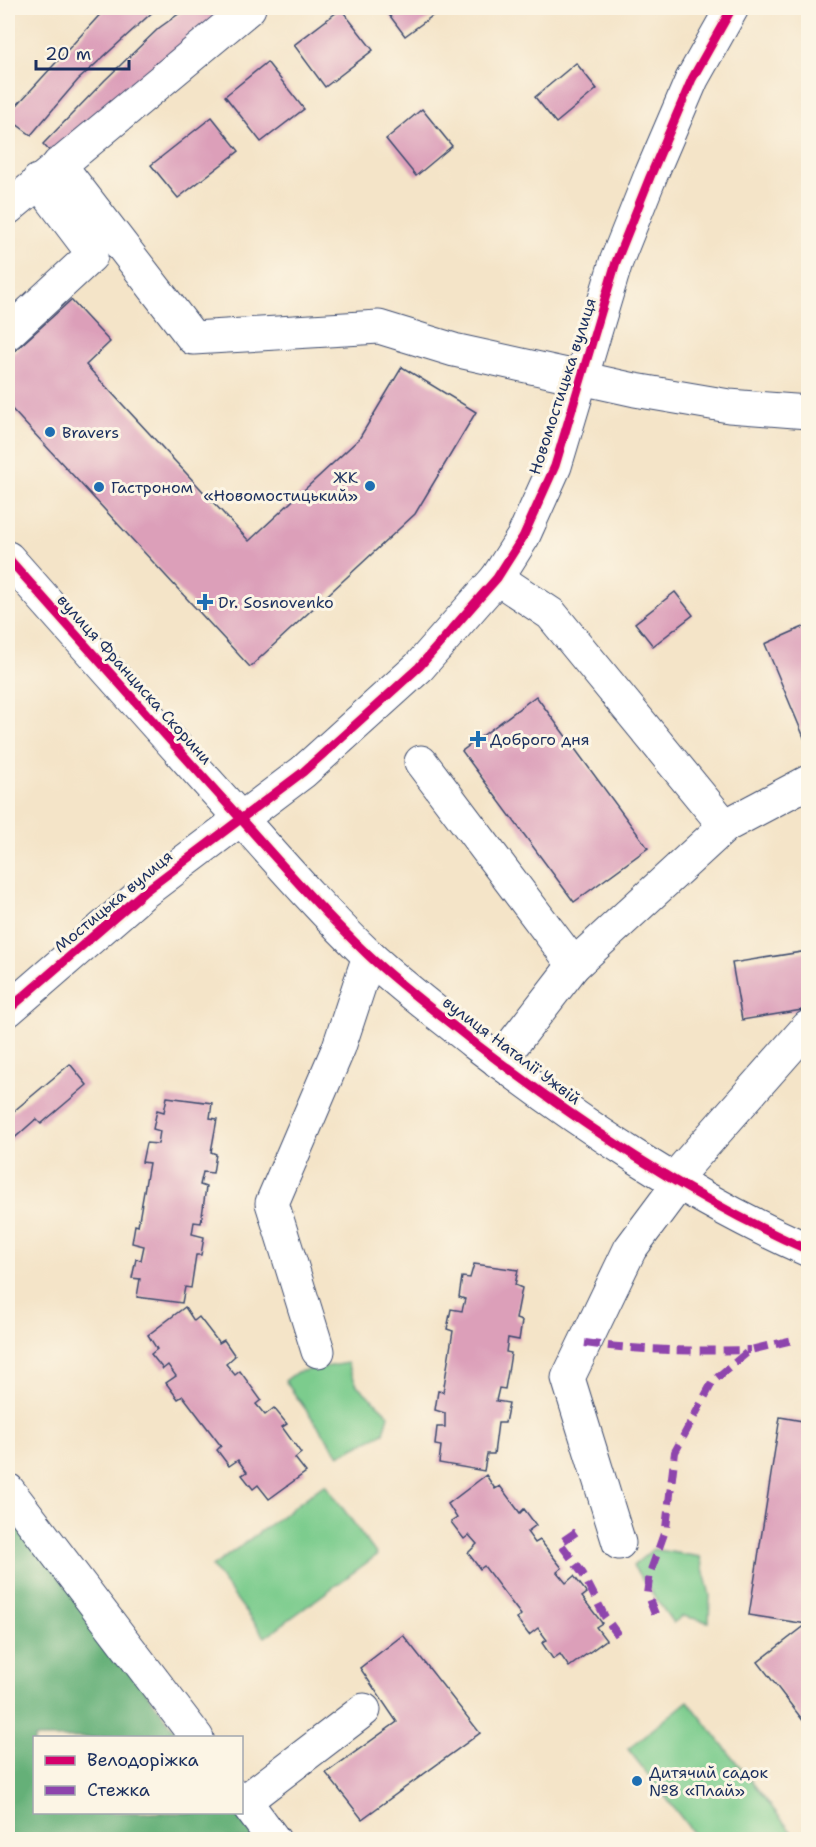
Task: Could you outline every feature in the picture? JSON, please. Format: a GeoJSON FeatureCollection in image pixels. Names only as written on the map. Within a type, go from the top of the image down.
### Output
{"type":"FeatureCollection","features":[{"type":"Feature","properties":{"kind":"street"},"geometry":{"type":"LineString","coordinates":[[8,208],[249,8]]}},
{"type":"Feature","properties":{"kind":"street","name":"Новомостицька вулиця"},"geometry":{"type":"LineString","coordinates":[[240,819],[303,772],[419,667],[497,578],[523,537],[555,466],[616,262],[692,79],[732,8]]}},
{"type":"Feature","properties":{"kind":"street"},"geometry":{"type":"LineString","coordinates":[[8,333],[91,256],[48,173]]}},
{"type":"Feature","properties":{"kind":"street"},"geometry":{"type":"LineString","coordinates":[[48,173],[193,338],[379,327],[454,350],[635,390],[729,406],[808,412]]}},
{"type":"Feature","properties":{"kind":"street","name":"вулиця Франциска Скорини"},"geometry":{"type":"LineString","coordinates":[[8,558],[240,819]]}},
{"type":"Feature","properties":{"kind":"street"},"geometry":{"type":"LineString","coordinates":[[497,578],[550,614],[725,826]]}},
{"type":"Feature","properties":{"kind":"street"},"geometry":{"type":"LineString","coordinates":[[421,762],[574,965]]}},
{"type":"Feature","properties":{"kind":"street"},"geometry":{"type":"LineString","coordinates":[[500,1062],[574,965],[725,826],[808,782]]}},
{"type":"Feature","properties":{"kind":"street","name":"вулиця Наталії Ужвій"},"geometry":{"type":"LineString","coordinates":[[240,819],[290,875],[369,956],[500,1062],[580,1119],[677,1181],[760,1228],[808,1250]]}},
{"type":"Feature","properties":{"kind":"street","name":"Мостицька вулиця"},"geometry":{"type":"LineString","coordinates":[[8,1010],[144,892],[240,819]]}},
{"type":"Feature","properties":{"kind":"street"},"geometry":{"type":"LineString","coordinates":[[318,1352],[272,1203],[339,1047],[369,956]]}},
{"type":"Feature","properties":{"kind":"street"},"geometry":{"type":"LineString","coordinates":[[619,1543],[568,1378],[630,1249],[677,1181],[733,1110],[808,1027]]}},
{"type":"Feature","properties":{"kind":"street"},"geometry":{"type":"LineString","coordinates":[[8,1490],[196,1736]]}},
{"type":"Feature","properties":{"kind":"street"},"geometry":{"type":"LineString","coordinates":[[274,1839],[243,1799],[364,1710]]}},
{"type":"Feature","properties":{"kind":"green space"},"geometry":{"type":"Polygon","coordinates":[[[347,1363],[357,1385],[389,1415],[384,1433],[339,1455],[285,1381],[297,1372],[347,1363]]]}},
{"type":"Feature","properties":{"kind":"green space"},"geometry":{"type":"Polygon","coordinates":[[[325,1484],[377,1555],[265,1637],[212,1567],[325,1484]]]}},
{"type":"Feature","properties":{"kind":"green space"},"geometry":{"type":"Polygon","coordinates":[[[8,1507],[179,1736],[33,1736],[33,1814],[237,1814],[256,1839],[8,1839],[8,1507]]]}},
{"type":"Feature","properties":{"kind":"green space"},"geometry":{"type":"Polygon","coordinates":[[[653,1549],[700,1557],[710,1595],[709,1622],[683,1616],[673,1623],[633,1566],[653,1549]]]}},
{"type":"Feature","properties":{"kind":"green space"},"geometry":{"type":"Polygon","coordinates":[[[688,1701],[797,1839],[698,1839],[628,1749],[688,1701]]]}},
{"type":"Feature","properties":{"kind":"building"},"geometry":{"type":"Polygon","coordinates":[[[106,8],[157,8],[78,80],[31,135],[8,118],[8,115],[106,8]]]}},
{"type":"Feature","properties":{"kind":"building"},"geometry":{"type":"Polygon","coordinates":[[[187,8],[237,8],[56,158],[43,144],[159,28],[187,8]]]}},
{"type":"Feature","properties":{"kind":"building"},"geometry":{"type":"Polygon","coordinates":[[[384,8],[443,8],[405,36],[384,8]]]}},
{"type":"Feature","properties":{"kind":"building"},"geometry":{"type":"Polygon","coordinates":[[[341,9],[373,50],[325,87],[294,45],[341,9]]]}},
{"type":"Feature","properties":{"kind":"building"},"geometry":{"type":"Polygon","coordinates":[[[267,62],[304,109],[261,142],[225,96],[267,62]]]}},
{"type":"Feature","properties":{"kind":"building"},"geometry":{"type":"Polygon","coordinates":[[[576,63],[597,89],[556,123],[535,97],[576,63]]]}},
{"type":"Feature","properties":{"kind":"building"},"geometry":{"type":"Polygon","coordinates":[[[422,109],[452,146],[416,176],[386,139],[422,109]]]}},
{"type":"Feature","properties":{"kind":"building"},"geometry":{"type":"Polygon","coordinates":[[[212,117],[239,151],[178,198],[151,165],[212,117]]]}},
{"type":"Feature","properties":{"kind":"building","name":"ЖК «Новомостицький»"},"geometry":{"type":"Polygon","coordinates":[[[71,300],[110,342],[86,365],[249,541],[359,439],[402,367],[476,412],[415,514],[250,667],[8,405],[8,357],[71,300]]]}},
{"type":"Feature","properties":{"kind":"building"},"geometry":{"type":"Polygon","coordinates":[[[675,592],[693,615],[653,646],[635,623],[675,592]]]}},
{"type":"Feature","properties":{"kind":"building"},"geometry":{"type":"Polygon","coordinates":[[[808,625],[808,747],[765,644],[808,625]]]}},
{"type":"Feature","properties":{"kind":"building"},"geometry":{"type":"Polygon","coordinates":[[[536,696],[648,848],[574,902],[462,751],[536,696]]]}},
{"type":"Feature","properties":{"kind":"building"},"geometry":{"type":"Polygon","coordinates":[[[808,951],[808,1009],[742,1020],[732,963],[808,951]]]}},
{"type":"Feature","properties":{"kind":"building"},"geometry":{"type":"Polygon","coordinates":[[[70,1064],[87,1085],[41,1124],[36,1119],[10,1142],[8,1116],[70,1064]]]}},
{"type":"Feature","properties":{"kind":"building"},"geometry":{"type":"Polygon","coordinates":[[[167,1097],[212,1103],[210,1118],[217,1119],[211,1152],[216,1154],[213,1173],[203,1172],[200,1185],[206,1187],[201,1223],[194,1222],[192,1234],[204,1237],[201,1255],[196,1255],[191,1288],[185,1287],[182,1303],[137,1297],[140,1279],[132,1278],[136,1259],[141,1260],[144,1246],[132,1243],[135,1225],[138,1226],[149,1163],[142,1162],[146,1143],[158,1144],[160,1131],[153,1129],[157,1110],[164,1112],[167,1097]]]}},
{"type":"Feature","properties":{"kind":"building"},"geometry":{"type":"Polygon","coordinates":[[[474,1264],[518,1270],[515,1285],[522,1288],[516,1319],[522,1321],[519,1340],[508,1338],[506,1352],[511,1353],[505,1389],[499,1388],[496,1401],[509,1403],[505,1423],[498,1423],[494,1454],[487,1454],[484,1471],[439,1463],[441,1446],[435,1445],[437,1427],[445,1427],[445,1413],[435,1410],[438,1391],[443,1392],[453,1331],[447,1329],[451,1309],[462,1311],[465,1299],[459,1297],[462,1277],[470,1278],[474,1264]]]}},
{"type":"Feature","properties":{"kind":"building"},"geometry":{"type":"Polygon","coordinates":[[[185,1307],[194,1321],[199,1317],[219,1343],[224,1340],[235,1356],[226,1364],[235,1375],[240,1371],[261,1400],[256,1404],[265,1415],[274,1408],[287,1424],[282,1427],[301,1453],[295,1458],[306,1472],[269,1499],[258,1485],[253,1489],[242,1475],[247,1472],[238,1460],[229,1466],[217,1450],[221,1446],[183,1396],[178,1399],[166,1383],[176,1376],[168,1365],[163,1369],[151,1354],[157,1349],[148,1335],[185,1307]]]}},
{"type":"Feature","properties":{"kind":"building"},"geometry":{"type":"Polygon","coordinates":[[[780,1417],[808,1422],[808,1727],[758,1662],[807,1624],[749,1615],[780,1417]]]}},
{"type":"Feature","properties":{"kind":"building"},"geometry":{"type":"Polygon","coordinates":[[[486,1475],[495,1489],[500,1486],[520,1513],[524,1509],[536,1525],[527,1532],[535,1543],[540,1540],[562,1568],[557,1572],[566,1583],[574,1576],[587,1593],[582,1597],[602,1623],[596,1627],[606,1640],[569,1667],[560,1654],[553,1659],[542,1643],[547,1640],[538,1628],[529,1635],[517,1619],[521,1615],[484,1566],[480,1569],[468,1553],[477,1544],[469,1535],[464,1539],[451,1522],[457,1518],[448,1504],[486,1475]]]}},
{"type":"Feature","properties":{"kind":"building"},"geometry":{"type":"Polygon","coordinates":[[[403,1635],[480,1733],[362,1819],[326,1773],[397,1722],[360,1668],[403,1635]]]}},
{"type":"Feature","properties":{"kind":"marked path"},"geometry":{"type":"LineString","coordinates":[[655,1614],[647,1594],[650,1573],[666,1528],[675,1452],[713,1381],[750,1350],[797,1339]]}},
{"type":"Feature","properties":{"kind":"marked path"},"geometry":{"type":"LineString","coordinates":[[585,1343],[668,1350],[750,1350]]}},
{"type":"Feature","properties":{"kind":"marked path"},"geometry":{"type":"LineString","coordinates":[[576,1532],[560,1543],[583,1574],[605,1617],[618,1635]]}},
{"type":"Feature","properties":{"kind":"cycle path"},"geometry":{"type":"LineString","coordinates":[[8,1010],[144,892],[303,772],[419,667],[497,578],[523,537],[555,466],[616,262],[650,177],[692,79],[732,8]]}},
{"type":"Feature","properties":{"kind":"cycle path"},"geometry":{"type":"LineString","coordinates":[[8,558],[303,888],[351,939],[394,978],[515,1073],[636,1157],[721,1207],[808,1250]]}},
{"type":"Feature","properties":{"kind":"place","name":"Bravers"},"geometry":{"type":"Point","coordinates":[50,432]}},
{"type":"Feature","properties":{"kind":"place","name":"ЖК «Новомостицький»"},"geometry":{"type":"Point","coordinates":[370,486]}},
{"type":"Feature","properties":{"kind":"place","name":"Гастроном"},"geometry":{"type":"Point","coordinates":[99,487]}},
{"type":"Feature","properties":{"kind":"place","name":"Dr. Sosnovenko"},"geometry":{"type":"Point","coordinates":[205,602]}},
{"type":"Feature","properties":{"kind":"place","name":"Доброго дня"},"geometry":{"type":"Point","coordinates":[478,739]}},
{"type":"Feature","properties":{"kind":"place","name":"Дитячий садок №8 «Плай»"},"geometry":{"type":"Point","coordinates":[637,1781]}}]}
